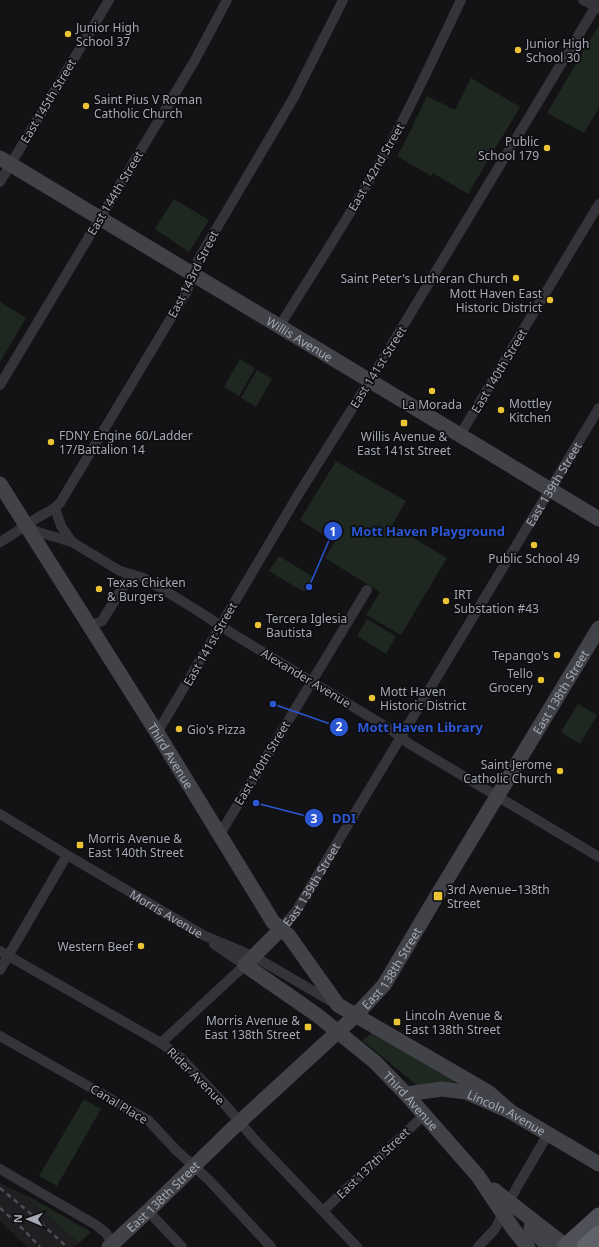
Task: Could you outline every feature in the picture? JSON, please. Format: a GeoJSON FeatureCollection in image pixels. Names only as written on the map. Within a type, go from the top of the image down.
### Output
{"type":"FeatureCollection","features":[{"type":"Feature","properties":{"kind":"highway"},"geometry":{"type":"LineString","coordinates":[[586,1247],[599,1235]]}},
{"type":"Feature","properties":{"kind":"main road","name":"Willis Avenue"},"geometry":{"type":"LineString","coordinates":[[5,161],[599,519]]}},
{"type":"Feature","properties":{"kind":"main road","name":"Third Avenue"},"geometry":{"type":"LineString","coordinates":[[0,484],[158,733],[273,922],[289,936],[338,1005],[488,1092],[512,1112]]}},
{"type":"Feature","properties":{"kind":"main road","name":"East 138th Street"},"geometry":{"type":"LineString","coordinates":[[112,1246],[194,1165],[356,1015],[378,992],[389,977],[599,628]]}},
{"type":"Feature","properties":{"kind":"main road","name":"East 139th Street"},"geometry":{"type":"LineString","coordinates":[[249,961],[281,929]]}},
{"type":"Feature","properties":{"kind":"main road"},"geometry":{"type":"LineString","coordinates":[[249,961],[337,1031]]}},
{"type":"Feature","properties":{"kind":"main road","name":"Third Avenue"},"geometry":{"type":"LineString","coordinates":[[337,1031],[375,1062],[406,1094],[506,1209],[566,1247]]}},
{"type":"Feature","properties":{"kind":"main road","name":"Lincoln Avenue"},"geometry":{"type":"LineString","coordinates":[[406,1094],[438,1089],[456,1090],[478,1097],[512,1112],[599,1164]]}},
{"type":"Feature","properties":{"kind":"main road","name":"Third Avenue"},"geometry":{"type":"LineString","coordinates":[[506,1209],[514,1230],[528,1247]]}},
{"type":"Feature","properties":{"kind":"main road"},"geometry":{"type":"LineString","coordinates":[[506,1209],[549,1247]]}},
{"type":"Feature","properties":{"kind":"main road"},"geometry":{"type":"LineString","coordinates":[[566,1247],[599,1216]]}},
{"type":"Feature","properties":{"kind":"street","name":"East 145th Street"},"geometry":{"type":"LineString","coordinates":[[0,182],[5,161],[109,0]]}},
{"type":"Feature","properties":{"kind":"street","name":"East 144th Street"},"geometry":{"type":"LineString","coordinates":[[0,385],[195,60],[227,0]]}},
{"type":"Feature","properties":{"kind":"street","name":"East 143rd Street"},"geometry":{"type":"LineString","coordinates":[[0,542],[55,508],[60,502],[186,293],[198,260],[294,97],[343,0]]}},
{"type":"Feature","properties":{"kind":"street","name":"East 142nd Street"},"geometry":{"type":"LineString","coordinates":[[280,327],[394,137],[417,93],[461,0]]}},
{"type":"Feature","properties":{"kind":"street"},"geometry":{"type":"LineString","coordinates":[[583,0],[598,5]]}},
{"type":"Feature","properties":{"kind":"street","name":"East 141st Street"},"geometry":{"type":"LineString","coordinates":[[158,733],[298,495],[598,5]]}},
{"type":"Feature","properties":{"kind":"street","name":"East 140th Street"},"geometry":{"type":"LineString","coordinates":[[460,436],[599,204]]}},
{"type":"Feature","properties":{"kind":"street","name":"East 139th Street"},"geometry":{"type":"LineString","coordinates":[[281,929],[296,911],[599,408]]}},
{"type":"Feature","properties":{"kind":"street","name":"Alexander Avenue"},"geometry":{"type":"LineString","coordinates":[[55,508],[61,526],[72,542]]}},
{"type":"Feature","properties":{"kind":"street","name":"Alexander Avenue"},"geometry":{"type":"LineString","coordinates":[[26,526],[38,532],[72,542],[120,571],[144,578],[393,731],[408,743],[598,854]]}},
{"type":"Feature","properties":{"kind":"street"},"geometry":{"type":"LineString","coordinates":[[90,626],[102,621],[131,574]]}},
{"type":"Feature","properties":{"kind":"street","name":"East 140th Street"},"geometry":{"type":"LineString","coordinates":[[220,834],[367,590]]}},
{"type":"Feature","properties":{"kind":"street","name":"Morris Avenue"},"geometry":{"type":"LineString","coordinates":[[0,814],[205,936],[231,957],[249,961]]}},
{"type":"Feature","properties":{"kind":"street"},"geometry":{"type":"LineString","coordinates":[[0,970],[4,954],[67,855]]}},
{"type":"Feature","properties":{"kind":"street","name":"Rider Avenue"},"geometry":{"type":"LineString","coordinates":[[4,954],[161,1043],[180,1057],[254,1139],[356,1247]]}},
{"type":"Feature","properties":{"kind":"street"},"geometry":{"type":"LineString","coordinates":[[249,961],[338,1005]]}},
{"type":"Feature","properties":{"kind":"street","name":"East 139th Street"},"geometry":{"type":"LineString","coordinates":[[161,1043],[249,961]]}},
{"type":"Feature","properties":{"kind":"street","name":"Canal Place"},"geometry":{"type":"LineString","coordinates":[[0,1036],[148,1120],[176,1150],[194,1165],[271,1247]]}},
{"type":"Feature","properties":{"kind":"street","name":"East 137th Street"},"geometry":{"type":"LineString","coordinates":[[323,1211],[424,1115]]}},
{"type":"Feature","properties":{"kind":"street"},"geometry":{"type":"LineString","coordinates":[[478,1247],[495,1229],[517,1186],[548,1134]]}},
{"type":"Feature","properties":{"kind":"street"},"geometry":{"type":"LineString","coordinates":[[0,1168],[96,1225],[106,1233],[112,1246]]}},
{"type":"Feature","properties":{"kind":"street"},"geometry":{"type":"LineString","coordinates":[[148,1211],[182,1247]]}},
{"type":"Feature","properties":{"kind":"shaded area"},"geometry":{"type":"Polygon","coordinates":[[[599,25],[599,108],[584,133],[547,113],[599,25]]]}},
{"type":"Feature","properties":{"kind":"shaded area"},"geometry":{"type":"Polygon","coordinates":[[[471,78],[520,107],[468,194],[433,173],[431,176],[397,156],[427,96],[455,110],[471,78]]]}},
{"type":"Feature","properties":{"kind":"shaded area"},"geometry":{"type":"Polygon","coordinates":[[[174,199],[209,220],[189,252],[155,229],[174,199]]]}},
{"type":"Feature","properties":{"kind":"shaded area"},"geometry":{"type":"Polygon","coordinates":[[[0,302],[26,318],[0,362],[0,302]]]}},
{"type":"Feature","properties":{"kind":"shaded area"},"geometry":{"type":"Polygon","coordinates":[[[240,359],[255,368],[239,396],[224,387],[240,359]]]}},
{"type":"Feature","properties":{"kind":"shaded area"},"geometry":{"type":"Polygon","coordinates":[[[257,370],[272,379],[256,407],[241,398],[257,370]]]}},
{"type":"Feature","properties":{"kind":"shaded area"},"geometry":{"type":"Polygon","coordinates":[[[336,461],[406,501],[392,525],[447,558],[401,635],[366,615],[380,592],[325,558],[335,542],[300,520],[336,461]]]}},
{"type":"Feature","properties":{"kind":"shaded area"},"geometry":{"type":"Polygon","coordinates":[[[279,556],[313,577],[304,592],[269,571],[279,556]]]}},
{"type":"Feature","properties":{"kind":"shaded area"},"geometry":{"type":"Polygon","coordinates":[[[367,619],[396,636],[386,654],[357,636],[367,619]]]}},
{"type":"Feature","properties":{"kind":"shaded area"},"geometry":{"type":"Polygon","coordinates":[[[578,704],[597,715],[580,744],[561,732],[578,704]]]}},
{"type":"Feature","properties":{"kind":"shaded area"},"geometry":{"type":"Polygon","coordinates":[[[374,1032],[457,1082],[443,1082],[419,1087],[362,1040],[374,1032]]]}},
{"type":"Feature","properties":{"kind":"shaded area"},"geometry":{"type":"Polygon","coordinates":[[[84,1099],[101,1109],[57,1186],[39,1176],[84,1099]]]}},
{"type":"Feature","properties":{"kind":"shaded area"},"geometry":{"type":"Polygon","coordinates":[[[0,1183],[25,1195],[79,1243],[74,1247],[27,1247],[0,1221],[0,1183]]]}},
{"type":"Feature","properties":{"kind":"shaded area"},"geometry":{"type":"Polygon","coordinates":[[[26,1195],[91,1232],[79,1243],[26,1195]]]}},
{"type":"Feature","properties":{"kind":"railway"},"geometry":{"type":"LineString","coordinates":[[0,1188],[67,1247]]}},
{"type":"Feature","properties":{"kind":"railway"},"geometry":{"type":"LineString","coordinates":[[0,1208],[40,1247]]}},
{"type":"Feature","properties":{"kind":"place","name":"Junior High School 37"},"geometry":{"type":"Point","coordinates":[68,34]}},
{"type":"Feature","properties":{"kind":"place","name":"Junior High School 30"},"geometry":{"type":"Point","coordinates":[518,50]}},
{"type":"Feature","properties":{"kind":"place","name":"Saint Pius V Roman Catholic Church"},"geometry":{"type":"Point","coordinates":[86,106]}},
{"type":"Feature","properties":{"kind":"place","name":"Public School 179"},"geometry":{"type":"Point","coordinates":[547,148]}},
{"type":"Feature","properties":{"kind":"place","name":"Saint Peter's Lutheran Church"},"geometry":{"type":"Point","coordinates":[516,278]}},
{"type":"Feature","properties":{"kind":"place","name":"Mott Haven East Historic District"},"geometry":{"type":"Point","coordinates":[550,300]}},
{"type":"Feature","properties":{"kind":"place","name":"La Morada"},"geometry":{"type":"Point","coordinates":[432,391]}},
{"type":"Feature","properties":{"kind":"place","name":"Mottley Kitchen"},"geometry":{"type":"Point","coordinates":[501,410]}},
{"type":"Feature","properties":{"kind":"place","name":"Willis Avenue & East 141st Street"},"geometry":{"type":"Point","coordinates":[404,423]}},
{"type":"Feature","properties":{"kind":"place","name":"FDNY Engine 60/Ladder 17/Battalion 14"},"geometry":{"type":"Point","coordinates":[51,442]}},
{"type":"Feature","properties":{"kind":"place","name":"Public School 49"},"geometry":{"type":"Point","coordinates":[534,545]}},
{"type":"Feature","properties":{"kind":"place","name":"Mott Haven Playground"},"geometry":{"type":"Point","coordinates":[309,587]}},
{"type":"Feature","properties":{"kind":"place","name":"Texas Chicken & Burgers"},"geometry":{"type":"Point","coordinates":[99,589]}},
{"type":"Feature","properties":{"kind":"place","name":"IRT Substation #43"},"geometry":{"type":"Point","coordinates":[446,601]}},
{"type":"Feature","properties":{"kind":"place","name":"Tercera Iglesia Bautista"},"geometry":{"type":"Point","coordinates":[258,625]}},
{"type":"Feature","properties":{"kind":"place","name":"Tepango's"},"geometry":{"type":"Point","coordinates":[557,655]}},
{"type":"Feature","properties":{"kind":"place","name":"Tello Grocery"},"geometry":{"type":"Point","coordinates":[541,680]}},
{"type":"Feature","properties":{"kind":"place","name":"Mott Haven Historic District"},"geometry":{"type":"Point","coordinates":[372,698]}},
{"type":"Feature","properties":{"kind":"place","name":"Mott Haven Library"},"geometry":{"type":"Point","coordinates":[273,704]}},
{"type":"Feature","properties":{"kind":"place","name":"Gio's Pizza"},"geometry":{"type":"Point","coordinates":[179,729]}},
{"type":"Feature","properties":{"kind":"place","name":"Saint Jerome Catholic Church"},"geometry":{"type":"Point","coordinates":[560,771]}},
{"type":"Feature","properties":{"kind":"place","name":"DDI"},"geometry":{"type":"Point","coordinates":[256,803]}},
{"type":"Feature","properties":{"kind":"place","name":"Morris Avenue & East 140th Street"},"geometry":{"type":"Point","coordinates":[80,845]}},
{"type":"Feature","properties":{"kind":"place","name":"3rd Avenue–138th Street"},"geometry":{"type":"Point","coordinates":[438,896]}},
{"type":"Feature","properties":{"kind":"place","name":"Western Beef"},"geometry":{"type":"Point","coordinates":[141,946]}},
{"type":"Feature","properties":{"kind":"place","name":"Lincoln Avenue & East 138th Street"},"geometry":{"type":"Point","coordinates":[397,1022]}},
{"type":"Feature","properties":{"kind":"place","name":"Morris Avenue & East 138th Street"},"geometry":{"type":"Point","coordinates":[308,1027]}}]}
